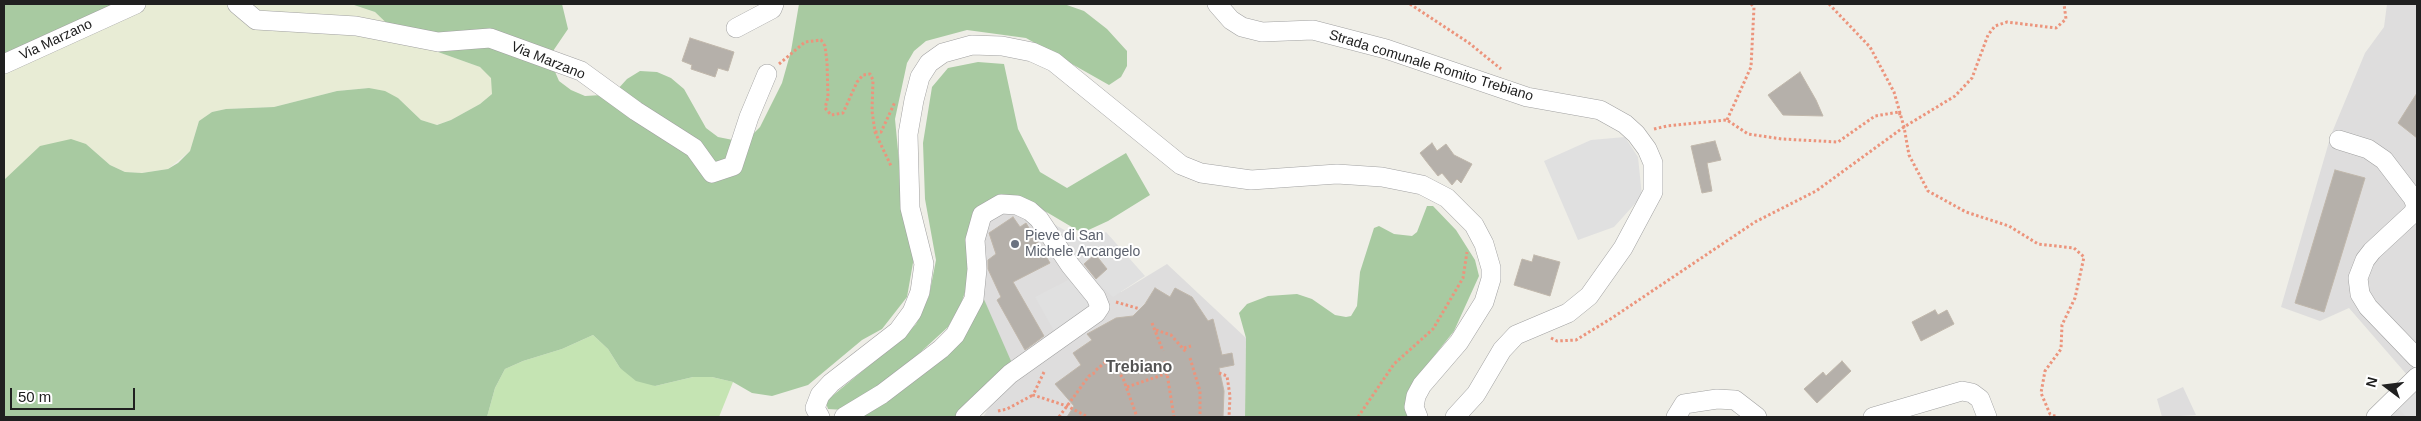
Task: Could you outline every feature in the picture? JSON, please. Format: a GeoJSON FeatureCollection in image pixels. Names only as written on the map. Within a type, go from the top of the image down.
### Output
{"type":"FeatureCollection","features":[{"type":"Feature","properties":{"kind":"street","name":"Via Marzano"},"geometry":{"type":"LineString","coordinates":[[4,64],[136,4]]}},
{"type":"Feature","properties":{"kind":"street","name":"Via Marzano"},"geometry":{"type":"LineString","coordinates":[[237,4],[256,20],[356,26],[438,42],[490,38],[581,71],[636,111],[694,148],[712,173],[732,166],[749,117],[767,74]]}},
{"type":"Feature","properties":{"kind":"street"},"geometry":{"type":"LineString","coordinates":[[736,28],[772,9],[774,4]]}},
{"type":"Feature","properties":{"kind":"street","name":"Strada comunale Romito Trebiano"},"geometry":{"type":"LineString","coordinates":[[1216,4],[1242,27],[1262,32],[1313,30],[1348,39],[1527,97],[1600,110],[1625,124],[1636,134],[1653,162],[1653,192],[1623,248],[1589,296],[1568,313],[1516,335],[1502,350],[1476,394],[1455,417]]}},
{"type":"Feature","properties":{"kind":"street"},"geometry":{"type":"LineString","coordinates":[[820,417],[815,408],[820,395],[831,383],[898,331],[912,312],[920,292],[924,264],[910,208],[908,134],[920,77],[929,62],[948,51],[972,45],[1002,46],[1032,52],[1054,62],[1181,166],[1201,174],[1251,180],[1338,174],[1390,179],[1422,186],[1436,192],[1459,208],[1474,225],[1484,244],[1491,268],[1491,279],[1484,302],[1459,342],[1422,385],[1416,396],[1414,407],[1418,417]]}},
{"type":"Feature","properties":{"kind":"street"},"geometry":{"type":"LineString","coordinates":[[2339,140],[2368,149],[2384,160],[2413,198],[2416,206],[2415,213],[2364,260],[2358,278],[2360,294],[2368,307],[2417,358]]}},
{"type":"Feature","properties":{"kind":"street"},"geometry":{"type":"LineString","coordinates":[[844,417],[882,394],[941,349],[955,335],[974,299],[978,225],[982,215],[1002,204],[1017,204],[1030,211],[1039,219],[1099,302],[1100,307],[1038,364],[1010,374],[965,417]]}},
{"type":"Feature","properties":{"kind":"street"},"geometry":{"type":"LineString","coordinates":[[2385,414],[2417,377]]}},
{"type":"Feature","properties":{"kind":"street"},"geometry":{"type":"LineString","coordinates":[[1874,417],[1962,391],[1972,393],[1980,399],[1987,417]]}},
{"type":"Feature","properties":{"kind":"street"},"geometry":{"type":"LineString","coordinates":[[1676,417],[1684,404],[1717,399],[1735,400],[1757,417]]}},
{"type":"Feature","properties":{"kind":"path"},"geometry":{"type":"LineString","coordinates":[[1410,4],[1469,43],[1502,70]]}},
{"type":"Feature","properties":{"kind":"path"},"geometry":{"type":"LineString","coordinates":[[1728,120],[1751,67],[1754,7],[1751,4]]}},
{"type":"Feature","properties":{"kind":"path"},"geometry":{"type":"LineString","coordinates":[[1829,4],[1870,47],[1894,92],[1904,127],[1909,155],[1928,191],[1966,212],[2009,226],[2038,244],[2074,248],[2084,257],[2075,298],[2062,325],[2061,349],[2045,371],[2041,393],[2050,414],[2057,417]]}},
{"type":"Feature","properties":{"kind":"path"},"geometry":{"type":"LineString","coordinates":[[1533,327],[1557,341],[1576,340],[1755,222],[1816,191],[1904,127],[1955,96],[1972,78],[1988,36],[1995,26],[2007,22],[2056,28],[2066,19],[2064,4]]}},
{"type":"Feature","properties":{"kind":"path"},"geometry":{"type":"LineString","coordinates":[[767,74],[805,42],[821,40],[825,46],[828,62],[828,97],[825,108],[831,115],[843,113],[857,82],[863,74],[870,74],[874,80],[872,111],[875,132],[894,174]]}},
{"type":"Feature","properties":{"kind":"path"},"geometry":{"type":"LineString","coordinates":[[1636,134],[1666,126],[1728,120],[1748,134],[1782,139],[1838,142],[1875,116],[1898,112],[1904,127]]}},
{"type":"Feature","properties":{"kind":"path"},"geometry":{"type":"LineString","coordinates":[[1358,417],[1394,364],[1432,329],[1463,278],[1474,225]]}},
{"type":"Feature","properties":{"kind":"path"},"geometry":{"type":"LineString","coordinates":[[1152,323],[1163,351]]}},
{"type":"Feature","properties":{"kind":"path"},"geometry":{"type":"LineString","coordinates":[[1156,330],[1171,335],[1186,352]]}},
{"type":"Feature","properties":{"kind":"path"},"geometry":{"type":"LineString","coordinates":[[1184,348],[1191,346]]}},
{"type":"Feature","properties":{"kind":"path"},"geometry":{"type":"LineString","coordinates":[[1190,358],[1200,391],[1200,417]]}},
{"type":"Feature","properties":{"kind":"path"},"geometry":{"type":"LineString","coordinates":[[1059,417],[1088,376],[1108,360],[1128,387],[1137,417]]}},
{"type":"Feature","properties":{"kind":"path"},"geometry":{"type":"LineString","coordinates":[[1165,361],[1174,417]]}},
{"type":"Feature","properties":{"kind":"path"},"geometry":{"type":"LineString","coordinates":[[1038,364],[1033,395],[1067,406],[1088,417]]}},
{"type":"Feature","properties":{"kind":"path"},"geometry":{"type":"LineString","coordinates":[[1128,387],[1168,373]]}},
{"type":"Feature","properties":{"kind":"path"},"geometry":{"type":"LineString","coordinates":[[1219,373],[1226,376],[1230,396],[1229,417]]}},
{"type":"Feature","properties":{"kind":"shaded area"},"geometry":{"type":"Polygon","coordinates":[[[2387,4],[2417,4],[2417,417],[2367,417],[2408,376],[2349,308],[2320,321],[2281,307],[2331,135],[2365,53],[2384,27],[2387,4]]]}},
{"type":"Feature","properties":{"kind":"shaded area"},"geometry":{"type":"Polygon","coordinates":[[[1625,137],[1638,157],[1642,196],[1614,227],[1578,240],[1544,161],[1591,140],[1625,137]]]}},
{"type":"Feature","properties":{"kind":"shaded area"},"geometry":{"type":"Polygon","coordinates":[[[1001,204],[1071,244],[1121,292],[1167,264],[1246,338],[1245,417],[983,417],[1010,374],[983,297],[975,240],[1001,204]]]}},
{"type":"Feature","properties":{"kind":"shaded area"},"geometry":{"type":"Polygon","coordinates":[[[1050,222],[1086,242],[1106,232],[1145,276],[1113,297],[1094,280],[1106,269],[1095,255],[1081,266],[1050,222]]]}},
{"type":"Feature","properties":{"kind":"shaded area"},"geometry":{"type":"Polygon","coordinates":[[[1070,279],[1093,308],[1054,331],[1035,297],[1070,279]]]}},
{"type":"Feature","properties":{"kind":"shaded area"},"geometry":{"type":"Polygon","coordinates":[[[2417,383],[2417,417],[2406,417],[2397,407],[2417,383]]]}},
{"type":"Feature","properties":{"kind":"shaded area"},"geometry":{"type":"Polygon","coordinates":[[[2183,387],[2196,415],[2162,417],[2157,399],[2183,387]]]}},
{"type":"Feature","properties":{"kind":"green space"},"geometry":{"type":"Polygon","coordinates":[[[4,4],[135,4],[4,62],[4,4]]]}},
{"type":"Feature","properties":{"kind":"green space"},"geometry":{"type":"Polygon","coordinates":[[[136,4],[351,4],[375,12],[410,42],[480,67],[492,78],[492,94],[480,104],[451,120],[436,125],[421,120],[398,98],[369,88],[337,91],[274,107],[227,109],[212,112],[199,121],[190,151],[168,169],[142,173],[125,172],[110,165],[86,144],[4,180],[4,63],[136,4]]]}},
{"type":"Feature","properties":{"kind":"green space"},"geometry":{"type":"Polygon","coordinates":[[[351,4],[562,4],[568,29],[551,54],[553,67],[559,81],[571,90],[585,96],[602,95],[617,90],[627,79],[640,71],[657,72],[671,78],[684,89],[706,128],[718,137],[733,140],[749,138],[760,127],[782,83],[791,51],[799,4],[1064,4],[1084,11],[1107,29],[1127,51],[1127,66],[1121,77],[1109,85],[1026,38],[967,30],[926,41],[914,51],[907,63],[895,119],[904,214],[914,257],[907,297],[882,329],[862,340],[808,385],[772,396],[752,393],[733,382],[712,377],[693,377],[655,386],[636,381],[620,368],[608,349],[593,335],[562,349],[523,361],[505,369],[495,388],[487,417],[4,417],[4,180],[40,146],[71,139],[86,144],[110,165],[125,172],[142,173],[168,169],[178,163],[190,151],[199,121],[212,112],[226,109],[274,107],[337,91],[369,88],[385,91],[398,98],[421,120],[437,125],[451,120],[480,104],[492,94],[491,78],[480,67],[410,42],[398,34],[375,12],[351,4]]]}},
{"type":"Feature","properties":{"kind":"green space"},"geometry":{"type":"Polygon","coordinates":[[[978,62],[1004,64],[1018,129],[1040,172],[1067,188],[1126,153],[1150,195],[1108,221],[1082,233],[1038,207],[996,200],[961,304],[948,327],[901,370],[845,410],[828,409],[826,403],[831,397],[905,336],[916,324],[929,296],[936,260],[925,199],[923,143],[932,87],[948,68],[978,62]]]}},
{"type":"Feature","properties":{"kind":"green space"},"geometry":{"type":"Polygon","coordinates":[[[1427,206],[1433,206],[1456,230],[1475,260],[1479,276],[1454,331],[1419,375],[1412,417],[1245,417],[1246,338],[1239,313],[1247,304],[1268,296],[1297,294],[1312,299],[1335,315],[1351,316],[1357,306],[1360,272],[1374,228],[1379,226],[1394,234],[1412,236],[1417,232],[1427,206]]]}},
{"type":"Feature","properties":{"kind":"green space"},"geometry":{"type":"Polygon","coordinates":[[[983,297],[1011,361],[1010,374],[965,417],[860,417],[983,297]]]}},
{"type":"Feature","properties":{"kind":"green space"},"geometry":{"type":"Polygon","coordinates":[[[593,335],[608,349],[620,368],[655,386],[693,377],[712,377],[733,382],[719,417],[487,417],[495,388],[505,369],[523,361],[562,349],[593,335]]]}},
{"type":"Feature","properties":{"kind":"building"},"geometry":{"type":"Polygon","coordinates":[[[690,38],[734,52],[728,71],[718,68],[715,77],[691,69],[692,65],[682,61],[690,38]]]}},
{"type":"Feature","properties":{"kind":"building"},"geometry":{"type":"Polygon","coordinates":[[[1800,72],[1823,116],[1783,115],[1768,95],[1800,72]]]}},
{"type":"Feature","properties":{"kind":"building"},"geometry":{"type":"Polygon","coordinates":[[[2417,93],[2417,138],[2398,123],[2417,93]]]}},
{"type":"Feature","properties":{"kind":"building"},"geometry":{"type":"Polygon","coordinates":[[[1715,141],[1721,160],[1707,163],[1712,191],[1702,193],[1691,146],[1715,141]]]}},
{"type":"Feature","properties":{"kind":"building"},"geometry":{"type":"Polygon","coordinates":[[[1432,143],[1437,151],[1446,144],[1454,155],[1472,164],[1461,183],[1457,179],[1452,185],[1442,173],[1438,176],[1420,153],[1432,143]]]}},
{"type":"Feature","properties":{"kind":"building"},"geometry":{"type":"Polygon","coordinates":[[[2335,170],[2365,178],[2324,312],[2295,303],[2335,170]]]}},
{"type":"Feature","properties":{"kind":"building","name":"Pieve di San Michele Arcangelo"},"geometry":{"type":"Polygon","coordinates":[[[1013,217],[1020,227],[1026,223],[1050,263],[1013,282],[1044,336],[1025,350],[997,300],[1001,297],[988,269],[988,260],[996,254],[989,233],[1013,217]]]}},
{"type":"Feature","properties":{"kind":"building"},"geometry":{"type":"Polygon","coordinates":[[[1095,254],[1107,269],[1096,279],[1084,264],[1095,254]]]}},
{"type":"Feature","properties":{"kind":"building"},"geometry":{"type":"Polygon","coordinates":[[[1534,255],[1560,262],[1550,296],[1514,285],[1522,259],[1532,262],[1534,255]]]}},
{"type":"Feature","properties":{"kind":"building"},"geometry":{"type":"Polygon","coordinates":[[[1155,288],[1170,297],[1175,288],[1192,297],[1208,321],[1213,319],[1222,355],[1232,353],[1234,365],[1219,368],[1224,391],[1223,417],[1067,417],[1074,406],[1055,384],[1081,365],[1073,353],[1092,340],[1087,334],[1116,318],[1133,316],[1145,304],[1155,288]]]}},
{"type":"Feature","properties":{"kind":"building"},"geometry":{"type":"Polygon","coordinates":[[[1935,310],[1938,315],[1947,310],[1954,324],[1921,341],[1912,322],[1935,310]]]}},
{"type":"Feature","properties":{"kind":"building"},"geometry":{"type":"Polygon","coordinates":[[[1842,361],[1851,371],[1817,403],[1804,389],[1823,372],[1826,376],[1842,361]]]}},
{"type":"Feature","properties":{"kind":"place","name":"Pieve di San Michele Arcangelo"},"geometry":{"type":"Point","coordinates":[1015,244]}},
{"type":"Feature","properties":{"kind":"district","name":"Trebiano"},"geometry":{"type":"Point","coordinates":[1139,368]}}]}
